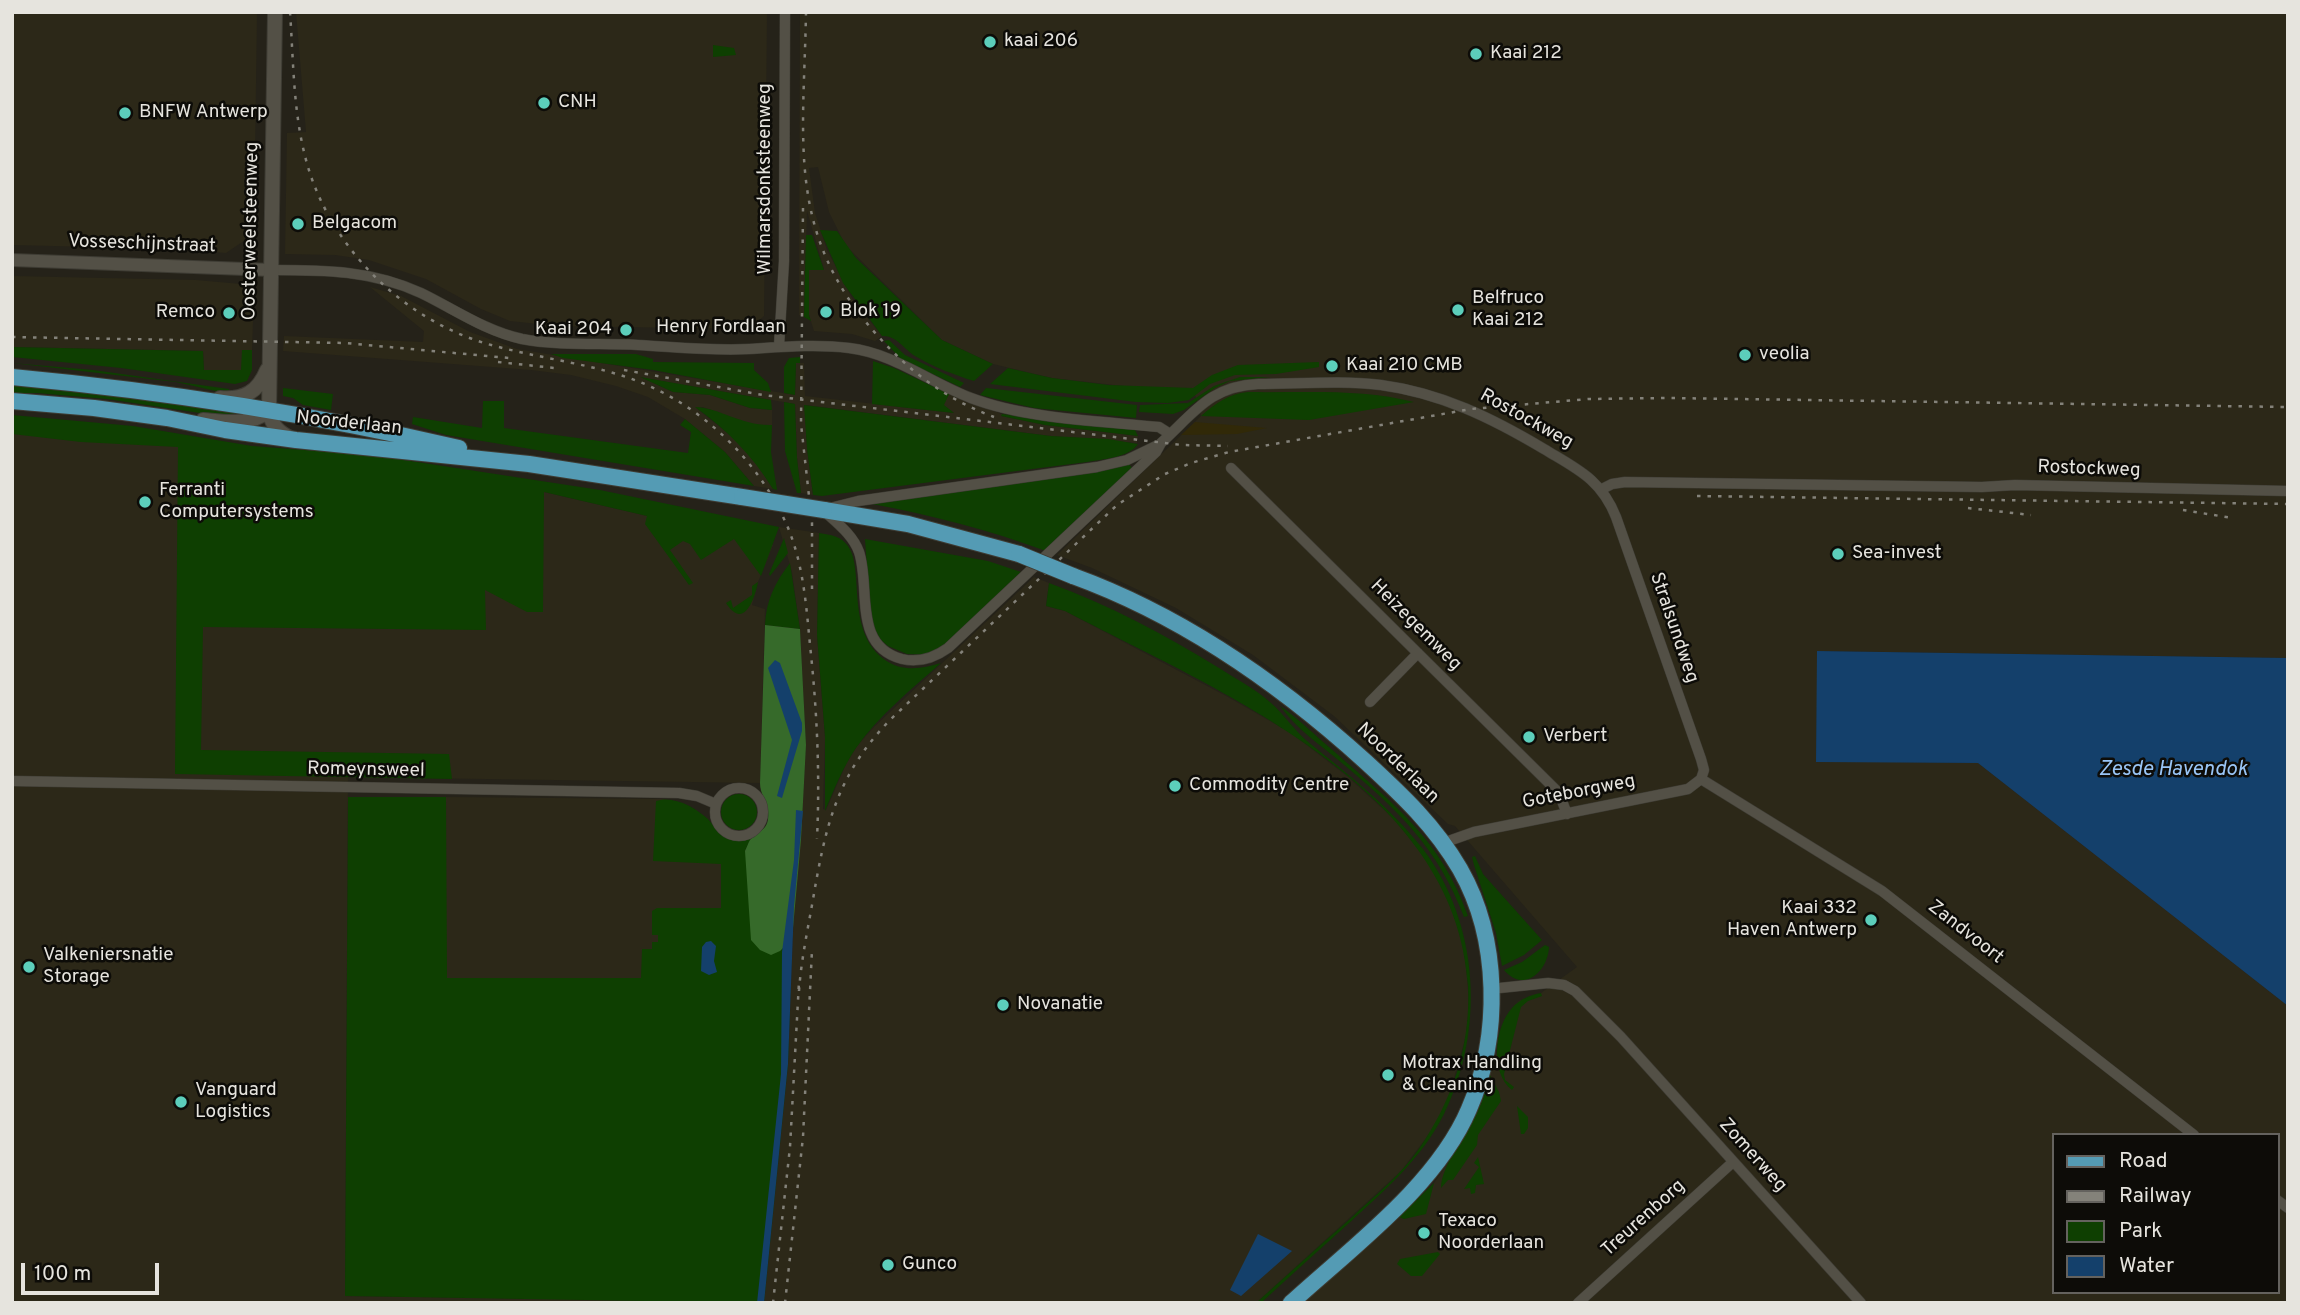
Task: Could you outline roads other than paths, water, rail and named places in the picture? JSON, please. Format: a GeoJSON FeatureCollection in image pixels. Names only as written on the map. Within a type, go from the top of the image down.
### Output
{"type":"FeatureCollection","features":[{"type":"Feature","properties":{"kind":"main road","name":"Oosterweelsteenweg"},"geometry":{"type":"LineString","coordinates":[[269,411],[275,12]]}},
{"type":"Feature","properties":{"kind":"main road"},"geometry":{"type":"LineString","coordinates":[[190,396],[229,399],[248,395],[259,386],[269,366]]}},
{"type":"Feature","properties":{"kind":"main road","name":"Noorderlaan"},"geometry":{"type":"LineString","coordinates":[[12,377],[190,396],[398,434],[529,464]]}},
{"type":"Feature","properties":{"kind":"main road","name":"Noorderlaan"},"geometry":{"type":"LineString","coordinates":[[12,401],[239,423],[259,418],[269,411]]}},
{"type":"Feature","properties":{"kind":"main road"},"geometry":{"type":"LineString","coordinates":[[269,411],[276,430],[293,440]]}},
{"type":"Feature","properties":{"kind":"main road","name":"Noorderlaan"},"geometry":{"type":"LineString","coordinates":[[167,418],[293,440],[529,464],[908,524],[1019,554],[1174,621],[1227,653],[1326,726],[1405,796],[1461,870],[1479,915],[1488,950],[1490,1040],[1469,1110],[1448,1149],[1392,1211],[1291,1303]]}},
{"type":"Feature","properties":{"kind":"street","name":"Wilmarsdonksteenweg"},"geometry":{"type":"LineString","coordinates":[[779,346],[785,261],[785,12]]}},
{"type":"Feature","properties":{"kind":"street","name":"Vosseschijnstraat"},"geometry":{"type":"LineString","coordinates":[[12,260],[271,270]]}},
{"type":"Feature","properties":{"kind":"street","name":"Henry Fordlaan"},"geometry":{"type":"LineString","coordinates":[[271,270],[345,271],[367,275],[420,293],[506,335],[545,342],[695,348],[748,349],[779,346],[859,350],[900,364],[971,398],[996,406],[1024,412],[1159,427],[1170,434]]}},
{"type":"Feature","properties":{"kind":"street","name":"Rostockweg"},"geometry":{"type":"LineString","coordinates":[[824,510],[856,544],[860,554],[867,622],[877,644],[886,653],[911,661],[926,660],[948,648],[1156,452],[1158,445],[1209,399],[1231,387],[1277,384],[1378,385],[1441,398],[1485,415],[1592,478],[1602,489],[1625,482],[1982,487],[2015,485],[2288,491]]}},
{"type":"Feature","properties":{"kind":"street","name":"Noorderlaan"},"geometry":{"type":"LineString","coordinates":[[824,510],[858,501],[1097,467],[1127,460],[1158,445]]}},
{"type":"Feature","properties":{"kind":"street","name":"Heizegemweg"},"geometry":{"type":"LineString","coordinates":[[1231,468],[1559,793],[1567,814]]}},
{"type":"Feature","properties":{"kind":"street","name":"Stralsundweg"},"geometry":{"type":"LineString","coordinates":[[1602,489],[1616,517],[1701,759],[1704,770],[1701,779]]}},
{"type":"Feature","properties":{"kind":"street"},"geometry":{"type":"LineString","coordinates":[[1370,702],[1418,653]]}},
{"type":"Feature","properties":{"kind":"street","name":"Goteborgweg"},"geometry":{"type":"LineString","coordinates":[[1443,843],[1474,832],[1688,789],[1701,779]]}},
{"type":"Feature","properties":{"kind":"street","name":"Zandvoort"},"geometry":{"type":"LineString","coordinates":[[1701,779],[1882,891],[2191,1133]]}},
{"type":"Feature","properties":{"kind":"street","name":"Romeynsweel"},"geometry":{"type":"LineString","coordinates":[[12,781],[669,793],[688,794],[716,804]]}},
{"type":"Feature","properties":{"kind":"street"},"geometry":{"type":"LineString","coordinates":[[747,789],[759,798],[762,806],[761,821],[750,833],[734,835],[721,827],[717,820],[716,804],[725,792],[747,789]]}},
{"type":"Feature","properties":{"kind":"street","name":"Zomerweg"},"geometry":{"type":"LineString","coordinates":[[1490,989],[1548,983],[1564,985],[1588,1002],[1861,1303]]}},
{"type":"Feature","properties":{"kind":"street","name":"Treurenborg"},"geometry":{"type":"LineString","coordinates":[[1578,1303],[1733,1162]]}},
{"type":"Feature","properties":{"kind":"water","name":"Zesde Havendok"},"geometry":{"type":"Polygon","coordinates":[[[1817,651],[2288,658],[2288,1006],[1978,763],[1816,762],[1817,651]]]}},
{"type":"Feature","properties":{"kind":"water"},"geometry":{"type":"Polygon","coordinates":[[[775,660],[780,663],[802,723],[782,798],[777,796],[792,740],[768,668],[775,660]]]}},
{"type":"Feature","properties":{"kind":"water"},"geometry":{"type":"Polygon","coordinates":[[[796,810],[803,811],[794,906],[788,1064],[764,1303],[757,1303],[781,1074],[782,952],[794,860],[796,810]]]}},
{"type":"Feature","properties":{"kind":"water"},"geometry":{"type":"Polygon","coordinates":[[[711,941],[716,946],[714,961],[717,972],[709,975],[701,971],[702,947],[711,941]]]}},
{"type":"Feature","properties":{"kind":"water"},"geometry":{"type":"Polygon","coordinates":[[[1258,1234],[1292,1251],[1241,1296],[1230,1290],[1258,1234]]]}},
{"type":"Feature","properties":{"kind":"railway"},"geometry":{"type":"LineString","coordinates":[[290,12],[298,120],[306,162],[326,211],[362,263],[384,286],[436,323],[465,336],[513,351],[605,371],[640,382],[663,393],[686,406],[726,438],[773,498],[796,551],[805,598],[816,718],[817,839]]}},
{"type":"Feature","properties":{"kind":"railway"},"geometry":{"type":"LineString","coordinates":[[806,12],[803,102],[806,183],[814,221],[827,259],[847,297],[877,335],[903,361],[930,384],[960,402],[994,417]]}},
{"type":"Feature","properties":{"kind":"railway"},"geometry":{"type":"LineString","coordinates":[[803,208],[801,424],[812,523],[812,596]]}},
{"type":"Feature","properties":{"kind":"railway"},"geometry":{"type":"LineString","coordinates":[[12,337],[345,343],[509,358]]}},
{"type":"Feature","properties":{"kind":"railway"},"geometry":{"type":"LineString","coordinates":[[498,362],[554,368]]}},
{"type":"Feature","properties":{"kind":"railway"},"geometry":{"type":"LineString","coordinates":[[624,370],[763,395],[1182,445],[1228,446]]}},
{"type":"Feature","properties":{"kind":"railway"},"geometry":{"type":"LineString","coordinates":[[799,991],[806,937],[828,828],[845,783],[872,740],[1117,505],[1165,474],[1191,463],[1229,452],[1471,409],[1588,399],[2288,407]]}},
{"type":"Feature","properties":{"kind":"railway"},"geometry":{"type":"LineString","coordinates":[[1697,496],[2288,504]]}},
{"type":"Feature","properties":{"kind":"railway"},"geometry":{"type":"LineString","coordinates":[[1968,508],[2031,515]]}},
{"type":"Feature","properties":{"kind":"railway"},"geometry":{"type":"LineString","coordinates":[[2183,510],[2232,518]]}},
{"type":"Feature","properties":{"kind":"railway"},"geometry":{"type":"LineString","coordinates":[[785,1303],[803,1137],[812,950]]}},
{"type":"Feature","properties":{"kind":"railway"},"geometry":{"type":"LineString","coordinates":[[773,1303],[790,1147],[799,982]]}},
{"type":"Feature","properties":{"kind":"place","name":"kaai 206"},"geometry":{"type":"Point","coordinates":[990,42]}},
{"type":"Feature","properties":{"kind":"place","name":"Kaai 212"},"geometry":{"type":"Point","coordinates":[1476,54]}},
{"type":"Feature","properties":{"kind":"place","name":"CNH"},"geometry":{"type":"Point","coordinates":[544,103]}},
{"type":"Feature","properties":{"kind":"place","name":"BNFW Antwerp"},"geometry":{"type":"Point","coordinates":[125,113]}},
{"type":"Feature","properties":{"kind":"place","name":"Belgacom"},"geometry":{"type":"Point","coordinates":[298,224]}},
{"type":"Feature","properties":{"kind":"place","name":"Belfruco Kaai 212"},"geometry":{"type":"Point","coordinates":[1458,310]}},
{"type":"Feature","properties":{"kind":"place","name":"Blok 19"},"geometry":{"type":"Point","coordinates":[826,312]}},
{"type":"Feature","properties":{"kind":"place","name":"Remco"},"geometry":{"type":"Point","coordinates":[229,313]}},
{"type":"Feature","properties":{"kind":"place","name":"Kaai 204"},"geometry":{"type":"Point","coordinates":[626,330]}},
{"type":"Feature","properties":{"kind":"place","name":"veolia"},"geometry":{"type":"Point","coordinates":[1745,355]}},
{"type":"Feature","properties":{"kind":"place","name":"Kaai 210 CMB"},"geometry":{"type":"Point","coordinates":[1332,366]}},
{"type":"Feature","properties":{"kind":"place","name":"Ferranti Computersystems"},"geometry":{"type":"Point","coordinates":[145,502]}},
{"type":"Feature","properties":{"kind":"place","name":"Sea-invest"},"geometry":{"type":"Point","coordinates":[1838,554]}},
{"type":"Feature","properties":{"kind":"place","name":"Verbert"},"geometry":{"type":"Point","coordinates":[1529,737]}},
{"type":"Feature","properties":{"kind":"place","name":"Commodity Centre"},"geometry":{"type":"Point","coordinates":[1175,786]}},
{"type":"Feature","properties":{"kind":"place","name":"Kaai 332 Haven Antwerp"},"geometry":{"type":"Point","coordinates":[1871,920]}},
{"type":"Feature","properties":{"kind":"place","name":"Valkeniersnatie Storage"},"geometry":{"type":"Point","coordinates":[29,967]}},
{"type":"Feature","properties":{"kind":"place","name":"Novanatie"},"geometry":{"type":"Point","coordinates":[1003,1005]}},
{"type":"Feature","properties":{"kind":"place","name":"Motrax Handling & Cleaning"},"geometry":{"type":"Point","coordinates":[1388,1075]}},
{"type":"Feature","properties":{"kind":"place","name":"Vanguard Logistics"},"geometry":{"type":"Point","coordinates":[181,1102]}},
{"type":"Feature","properties":{"kind":"place","name":"Texaco Noorderlaan"},"geometry":{"type":"Point","coordinates":[1424,1233]}},
{"type":"Feature","properties":{"kind":"place","name":"Gunco"},"geometry":{"type":"Point","coordinates":[888,1265]}}]}
